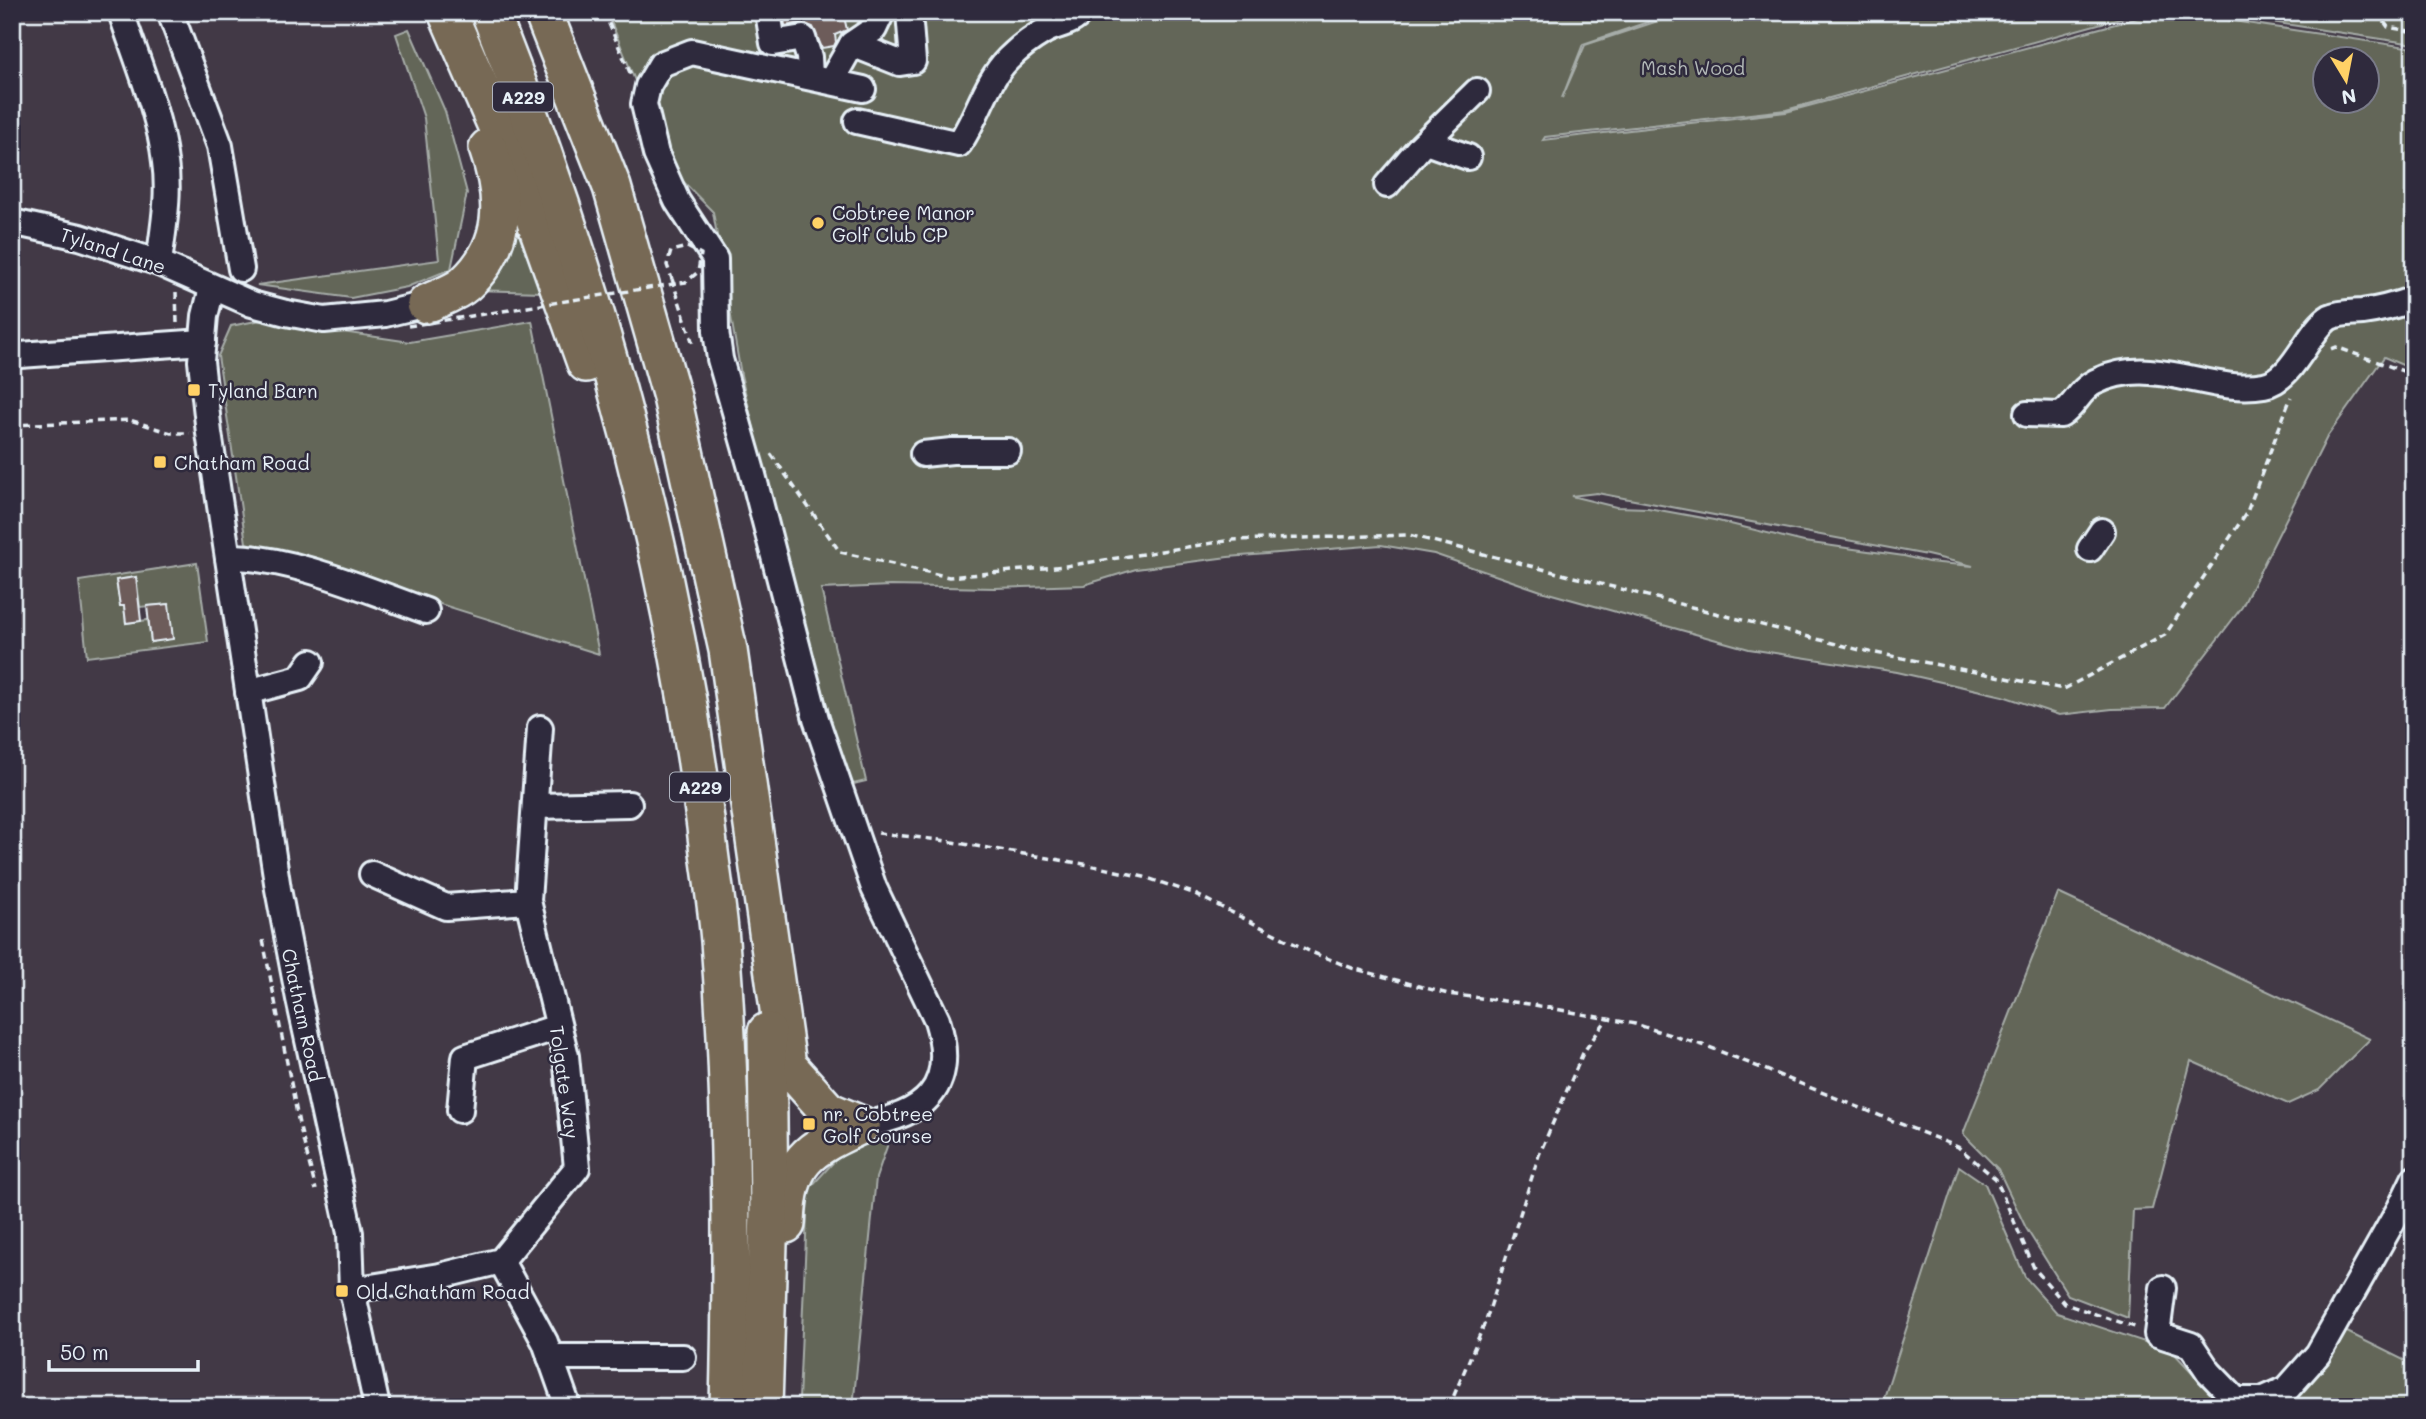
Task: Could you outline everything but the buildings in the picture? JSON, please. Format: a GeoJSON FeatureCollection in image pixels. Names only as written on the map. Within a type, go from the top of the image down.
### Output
{"type":"FeatureCollection","features":[{"type":"Feature","properties":{"kind":"highway"},"geometry":{"type":"LineString","coordinates":[[417,315],[463,285],[489,256],[498,234],[500,203],[495,167],[439,12]]}},
{"type":"Feature","properties":{"kind":"highway"},"geometry":{"type":"LineString","coordinates":[[447,12],[524,188],[664,581]]}},
{"type":"Feature","properties":{"kind":"highway","name":"A229"},"geometry":{"type":"LineString","coordinates":[[490,12],[537,133],[618,385],[680,652],[719,937],[731,1169],[729,1407]]}},
{"type":"Feature","properties":{"kind":"highway","name":"A229"},"geometry":{"type":"LineString","coordinates":[[549,21],[612,187],[672,397],[728,650],[760,880],[766,974],[769,1211],[763,1407]]}},
{"type":"Feature","properties":{"kind":"highway"},"geometry":{"type":"LineString","coordinates":[[760,880],[787,1065],[828,1111],[861,1125]]}},
{"type":"Feature","properties":{"kind":"highway"},"geometry":{"type":"LineString","coordinates":[[777,1407],[784,1318],[789,1187],[807,1153],[861,1125]]}},
{"type":"Feature","properties":{"kind":"street"},"geometry":{"type":"LineString","coordinates":[[121,12],[158,127],[165,161],[167,197],[159,263]]}},
{"type":"Feature","properties":{"kind":"street"},"geometry":{"type":"LineString","coordinates":[[170,12],[220,146],[240,269]]}},
{"type":"Feature","properties":{"kind":"street"},"geometry":{"type":"LineString","coordinates":[[768,12],[773,43],[803,38],[820,79]]}},
{"type":"Feature","properties":{"kind":"street"},"geometry":{"type":"LineString","coordinates":[[820,79],[852,44],[874,29],[882,12]]}},
{"type":"Feature","properties":{"kind":"street"},"geometry":{"type":"LineString","coordinates":[[852,44],[900,62],[919,62],[909,12]]}},
{"type":"Feature","properties":{"kind":"street"},"geometry":{"type":"LineString","coordinates":[[857,121],[959,144],[970,128],[992,81],[1008,59],[1045,30],[1068,23],[1081,12]]}},
{"type":"Feature","properties":{"kind":"street"},"geometry":{"type":"LineString","coordinates":[[861,1125],[883,1122],[907,1114],[924,1103],[940,1076],[945,1057],[944,1041],[937,1020],[874,888],[816,719],[720,359],[716,331],[715,259],[677,201],[656,154],[644,104],[649,86],[661,64],[692,52],[863,89]]}},
{"type":"Feature","properties":{"kind":"street"},"geometry":{"type":"LineString","coordinates":[[1387,185],[1477,90]]}},
{"type":"Feature","properties":{"kind":"street"},"geometry":{"type":"LineString","coordinates":[[1426,142],[1468,158]]}},
{"type":"Feature","properties":{"kind":"street","name":"Tyland Lane"},"geometry":{"type":"LineString","coordinates":[[12,222],[80,237],[159,263],[251,304],[324,320],[386,314],[417,315]]}},
{"type":"Feature","properties":{"kind":"street","name":"Chatham Road"},"geometry":{"type":"LineString","coordinates":[[212,288],[205,316],[201,361],[209,433],[278,889],[350,1233],[352,1290],[377,1407]]}},
{"type":"Feature","properties":{"kind":"street"},"geometry":{"type":"LineString","coordinates":[[2028,414],[2061,415],[2086,387],[2099,380],[2137,372],[2169,372],[2230,385],[2264,385],[2278,381],[2328,318],[2344,312],[2388,307],[2414,299]]}},
{"type":"Feature","properties":{"kind":"street"},"geometry":{"type":"LineString","coordinates":[[20,355],[203,342]]}},
{"type":"Feature","properties":{"kind":"street"},"geometry":{"type":"LineString","coordinates":[[923,454],[952,451],[1008,452]]}},
{"type":"Feature","properties":{"kind":"street"},"geometry":{"type":"LineString","coordinates":[[228,557],[251,557],[288,565],[426,611]]}},
{"type":"Feature","properties":{"kind":"street"},"geometry":{"type":"LineString","coordinates":[[248,692],[300,678],[311,662]]}},
{"type":"Feature","properties":{"kind":"street","name":"Tolgate Way"},"geometry":{"type":"LineString","coordinates":[[501,1261],[577,1168],[566,1056],[528,901],[540,728]]}},
{"type":"Feature","properties":{"kind":"street"},"geometry":{"type":"LineString","coordinates":[[535,806],[629,804]]}},
{"type":"Feature","properties":{"kind":"street"},"geometry":{"type":"LineString","coordinates":[[372,874],[446,907],[528,901]]}},
{"type":"Feature","properties":{"kind":"street"},"geometry":{"type":"LineString","coordinates":[[460,1110],[465,1056],[558,1027]]}},
{"type":"Feature","properties":{"kind":"street"},"geometry":{"type":"LineString","coordinates":[[2163,1288],[2157,1334],[2191,1345],[2209,1372],[2236,1399],[2262,1400],[2287,1389],[2318,1354],[2414,1179]]}},
{"type":"Feature","properties":{"kind":"street"},"geometry":{"type":"LineString","coordinates":[[352,1290],[440,1276],[501,1261],[545,1342],[568,1407]]}},
{"type":"Feature","properties":{"kind":"street"},"geometry":{"type":"LineString","coordinates":[[550,1357],[683,1357]]}},
{"type":"Feature","properties":{"kind":"path"},"geometry":{"type":"LineString","coordinates":[[604,12],[644,104]]}},
{"type":"Feature","properties":{"kind":"path"},"geometry":{"type":"LineString","coordinates":[[2377,12],[2388,27],[2414,32]]}},
{"type":"Feature","properties":{"kind":"path"},"geometry":{"type":"LineString","coordinates":[[417,315],[685,282],[698,272],[701,254],[687,247],[671,251],[667,265],[672,279]]}},
{"type":"Feature","properties":{"kind":"path"},"geometry":{"type":"LineString","coordinates":[[2325,352],[2336,347],[2414,375]]}},
{"type":"Feature","properties":{"kind":"path"},"geometry":{"type":"LineString","coordinates":[[768,448],[840,552],[949,577],[1066,566],[1232,540],[1409,536],[1860,650],[2064,689],[2165,635],[2247,512],[2295,387]]}},
{"type":"Feature","properties":{"kind":"path"},"geometry":{"type":"LineString","coordinates":[[12,425],[130,420],[171,433],[209,433]]}},
{"type":"Feature","properties":{"kind":"path"},"geometry":{"type":"LineString","coordinates":[[855,831],[940,839],[1143,877],[1192,893],[1311,952],[1352,968],[1448,994],[1529,1004],[1635,1024],[1709,1047],[1958,1147],[1996,1178],[2034,1268],[2065,1304],[2157,1334]]}},
{"type":"Feature","properties":{"kind":"path"},"geometry":{"type":"LineString","coordinates":[[1449,1407],[1486,1320],[1539,1155],[1583,1052],[1607,1019]]}},
{"type":"Feature","properties":{"kind":"green space","name":"Mash Wood"},"geometry":{"type":"Polygon","coordinates":[[[607,12],[1677,12],[1583,44],[1562,98],[1585,45],[1685,12],[2142,12],[1786,110],[1545,137],[1543,140],[1786,112],[2160,12],[2414,48],[2414,370],[2384,357],[2327,437],[2242,607],[2165,708],[2112,709],[2059,715],[2003,696],[1897,672],[1749,649],[1541,591],[1434,554],[1381,545],[1228,557],[1136,569],[1084,585],[821,589],[866,781],[849,785],[779,533],[741,375],[713,212],[671,169],[607,12]],[[1597,493],[1571,496],[1616,507],[1648,508],[1714,520],[1804,542],[1904,556],[1928,562],[1973,566],[1597,493]]]}},
{"type":"Feature","properties":{"kind":"green space"},"geometry":{"type":"Polygon","coordinates":[[[2207,12],[2414,12],[2414,44],[2207,12]]]}},
{"type":"Feature","properties":{"kind":"green space"},"geometry":{"type":"Polygon","coordinates":[[[409,29],[445,111],[467,193],[451,269],[407,287],[351,298],[257,285],[439,260],[424,118],[396,34],[409,29]]]}},
{"type":"Feature","properties":{"kind":"green space"},"geometry":{"type":"Polygon","coordinates":[[[507,204],[541,292],[472,290],[507,204]]]}},
{"type":"Feature","properties":{"kind":"green space"},"geometry":{"type":"Polygon","coordinates":[[[261,320],[410,342],[532,321],[599,654],[246,543],[218,356],[231,326],[261,320]]]}},
{"type":"Feature","properties":{"kind":"green space"},"geometry":{"type":"Polygon","coordinates":[[[197,563],[208,642],[87,657],[79,581],[197,563]],[[136,577],[116,580],[126,623],[148,620],[151,641],[169,604],[140,607],[136,577]]]}},
{"type":"Feature","properties":{"kind":"green space"},"geometry":{"type":"Polygon","coordinates":[[[2058,893],[2370,1039],[2319,1090],[2288,1104],[2191,1061],[2152,1209],[2133,1210],[2128,1318],[2068,1295],[2026,1228],[1998,1169],[1963,1134],[2058,893]]]}},
{"type":"Feature","properties":{"kind":"green space"},"geometry":{"type":"Polygon","coordinates":[[[890,1138],[876,1178],[853,1407],[801,1407],[799,1400],[808,1190],[850,1144],[890,1138]]]}},
{"type":"Feature","properties":{"kind":"green space"},"geometry":{"type":"Polygon","coordinates":[[[1959,1166],[1985,1184],[2025,1277],[2057,1313],[2172,1351],[2225,1407],[1881,1407],[1959,1166]]]}},
{"type":"Feature","properties":{"kind":"green space"},"geometry":{"type":"Polygon","coordinates":[[[2343,1330],[2414,1365],[2414,1407],[2271,1407],[2343,1330]]]}},
{"type":"Feature","properties":{"kind":"place","name":"Cobtree Manor Golf Club CP"},"geometry":{"type":"Point","coordinates":[818,223]}},
{"type":"Feature","properties":{"kind":"place","name":"Tyland Barn"},"geometry":{"type":"Point","coordinates":[194,390]}},
{"type":"Feature","properties":{"kind":"place","name":"Chatham Road"},"geometry":{"type":"Point","coordinates":[160,462]}},
{"type":"Feature","properties":{"kind":"place","name":"nr. Cobtree Golf Course"},"geometry":{"type":"Point","coordinates":[809,1124]}},
{"type":"Feature","properties":{"kind":"place","name":"Old Chatham Road"},"geometry":{"type":"Point","coordinates":[342,1291]}}]}
